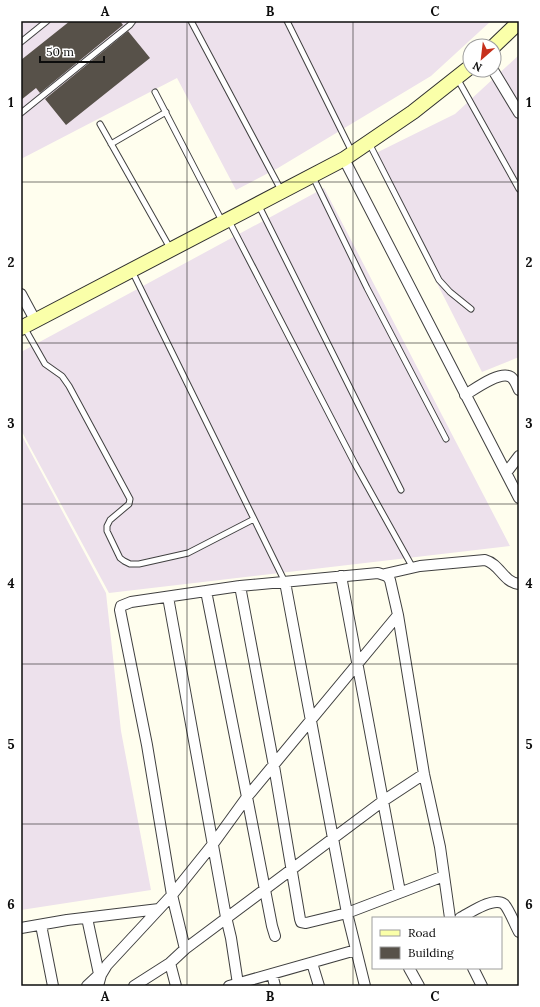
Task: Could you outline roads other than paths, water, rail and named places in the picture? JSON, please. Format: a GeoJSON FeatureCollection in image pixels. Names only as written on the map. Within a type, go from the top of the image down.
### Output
{"type":"FeatureCollection","features":[{"type":"Feature","properties":{"kind":"main road"},"geometry":{"type":"LineString","coordinates":[[502,38],[519,22]]}},
{"type":"Feature","properties":{"kind":"main road"},"geometry":{"type":"LineString","coordinates":[[27,325],[258,205],[348,156],[413,112],[462,74]]}},
{"type":"Feature","properties":{"kind":"street"},"geometry":{"type":"LineString","coordinates":[[498,78],[519,113]]}},
{"type":"Feature","properties":{"kind":"street"},"geometry":{"type":"LineString","coordinates":[[348,156],[465,395],[519,498]]}},
{"type":"Feature","properties":{"kind":"street"},"geometry":{"type":"LineString","coordinates":[[21,294],[27,325]]}},
{"type":"Feature","properties":{"kind":"street"},"geometry":{"type":"LineString","coordinates":[[465,395],[492,379],[505,375],[512,378],[519,390]]}},
{"type":"Feature","properties":{"kind":"street"},"geometry":{"type":"LineString","coordinates":[[506,473],[519,456]]}},
{"type":"Feature","properties":{"kind":"street"},"geometry":{"type":"LineString","coordinates":[[185,949],[172,895],[147,745],[120,610],[121,606],[130,602],[240,586],[341,576],[378,573],[384,574],[413,568],[485,560],[493,563],[510,582],[519,584]]}},
{"type":"Feature","properties":{"kind":"street"},"geometry":{"type":"LineString","coordinates":[[384,574],[388,576],[390,580],[398,615],[424,774],[440,846],[450,917]]}},
{"type":"Feature","properties":{"kind":"street"},"geometry":{"type":"LineString","coordinates":[[341,576],[400,892]]}},
{"type":"Feature","properties":{"kind":"street"},"geometry":{"type":"LineString","coordinates":[[285,582],[347,913],[365,986]]}},
{"type":"Feature","properties":{"kind":"street"},"geometry":{"type":"LineString","coordinates":[[240,586],[274,766],[300,919],[302,922],[306,923],[347,913],[444,876]]}},
{"type":"Feature","properties":{"kind":"street"},"geometry":{"type":"LineString","coordinates":[[206,591],[275,936]]}},
{"type":"Feature","properties":{"kind":"street"},"geometry":{"type":"LineString","coordinates":[[168,597],[231,938],[232,985],[356,950]]}},
{"type":"Feature","properties":{"kind":"street"},"geometry":{"type":"LineString","coordinates":[[86,986],[101,973],[172,895],[248,797],[398,615]]}},
{"type":"Feature","properties":{"kind":"street"},"geometry":{"type":"LineString","coordinates":[[134,986],[170,963],[185,949],[291,868],[383,801],[424,774]]}},
{"type":"Feature","properties":{"kind":"street"},"geometry":{"type":"LineString","coordinates":[[462,917],[488,903],[498,902],[505,906],[519,932]]}},
{"type":"Feature","properties":{"kind":"street"},"geometry":{"type":"LineString","coordinates":[[21,928],[159,909]]}},
{"type":"Feature","properties":{"kind":"street"},"geometry":{"type":"LineString","coordinates":[[87,918],[101,973],[98,986]]}},
{"type":"Feature","properties":{"kind":"street"},"geometry":{"type":"LineString","coordinates":[[41,925],[52,986]]}},
{"type":"Feature","properties":{"kind":"street"},"geometry":{"type":"LineString","coordinates":[[170,963],[176,986]]}},
{"type":"Feature","properties":{"kind":"street"},"geometry":{"type":"LineString","coordinates":[[312,963],[319,986]]}},
{"type":"Feature","properties":{"kind":"street"},"geometry":{"type":"LineString","coordinates":[[410,969],[419,986]]}},
{"type":"Feature","properties":{"kind":"street"},"geometry":{"type":"LineString","coordinates":[[474,969],[482,986]]}},
{"type":"Feature","properties":{"kind":"street"},"geometry":{"type":"LineString","coordinates":[[272,974],[275,986]]}},
{"type":"Feature","properties":{"kind":"lane"},"geometry":{"type":"LineString","coordinates":[[21,42],[47,21]]}},
{"type":"Feature","properties":{"kind":"lane"},"geometry":{"type":"LineString","coordinates":[[21,113],[133,21]]}},
{"type":"Feature","properties":{"kind":"lane"},"geometry":{"type":"LineString","coordinates":[[191,21],[282,191]]}},
{"type":"Feature","properties":{"kind":"lane"},"geometry":{"type":"LineString","coordinates":[[287,21],[348,156]]}},
{"type":"Feature","properties":{"kind":"lane"},"geometry":{"type":"LineString","coordinates":[[457,78],[519,189]]}},
{"type":"Feature","properties":{"kind":"lane"},"geometry":{"type":"LineString","coordinates":[[155,92],[226,221],[355,464],[413,568]]}},
{"type":"Feature","properties":{"kind":"lane"},"geometry":{"type":"LineString","coordinates":[[111,144],[166,112]]}},
{"type":"Feature","properties":{"kind":"lane"},"geometry":{"type":"LineString","coordinates":[[100,124],[170,250]]}},
{"type":"Feature","properties":{"kind":"lane"},"geometry":{"type":"LineString","coordinates":[[368,142],[439,280],[450,292],[471,309]]}},
{"type":"Feature","properties":{"kind":"lane"},"geometry":{"type":"LineString","coordinates":[[312,176],[367,288],[446,439]]}},
{"type":"Feature","properties":{"kind":"lane"},"geometry":{"type":"LineString","coordinates":[[258,205],[401,490]]}},
{"type":"Feature","properties":{"kind":"lane"},"geometry":{"type":"LineString","coordinates":[[131,270],[285,582]]}},
{"type":"Feature","properties":{"kind":"lane"},"geometry":{"type":"LineString","coordinates":[[27,325],[45,364],[62,376],[69,386],[130,499],[129,504],[110,520],[107,526],[107,531],[116,551],[124,561],[130,564],[139,564],[188,553],[254,519]]}}]}
